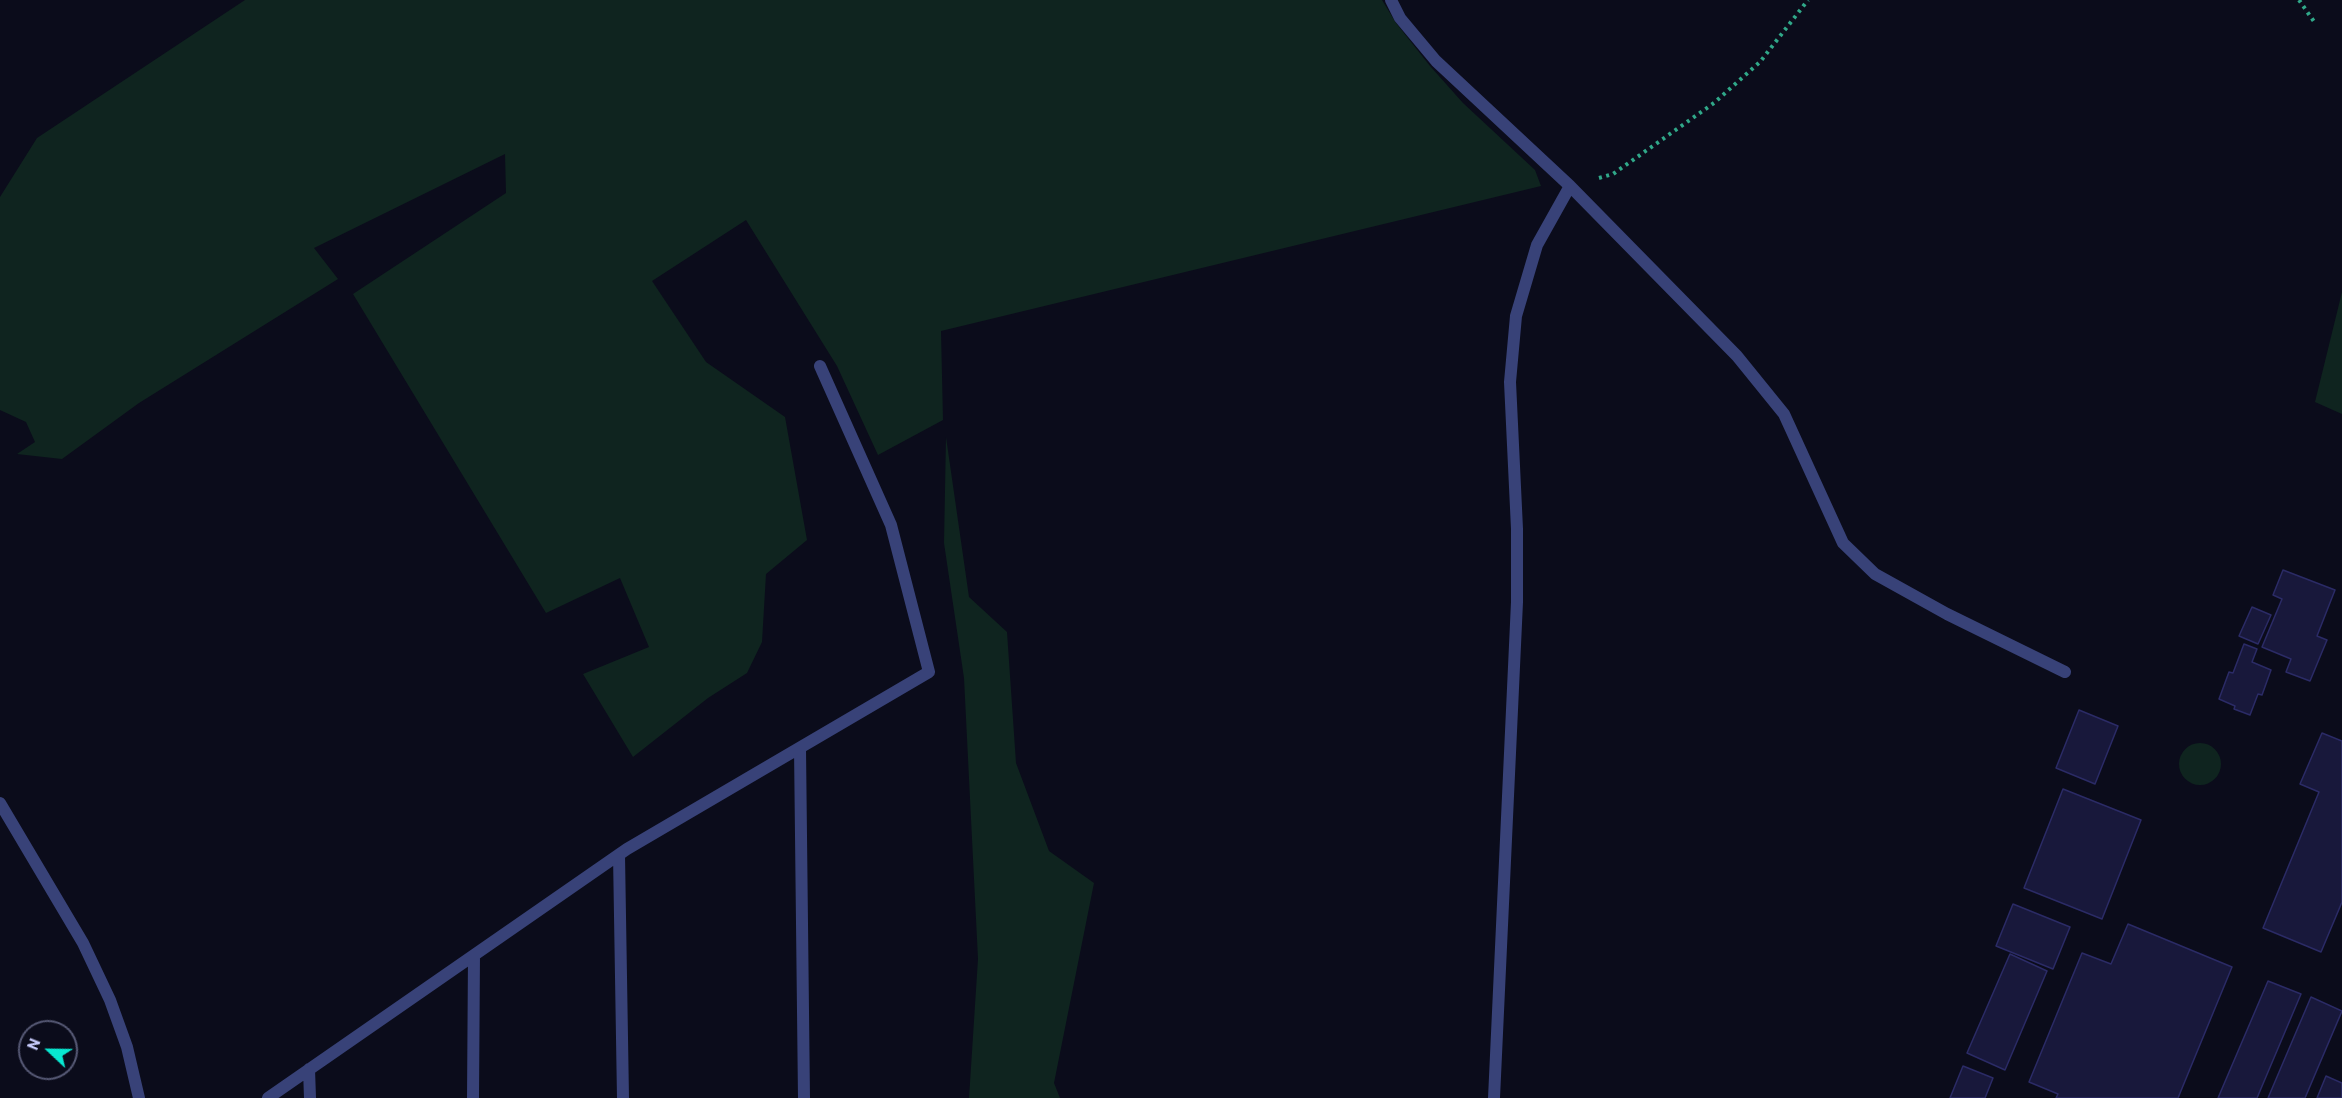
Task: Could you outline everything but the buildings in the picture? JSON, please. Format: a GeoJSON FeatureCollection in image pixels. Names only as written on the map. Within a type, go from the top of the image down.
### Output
{"type":"FeatureCollection","features":[{"type":"Feature","properties":{"kind":"street"},"geometry":{"type":"LineString","coordinates":[[1392,0],[1400,18],[1436,61],[1570,186],[1737,356],[1784,414],[1843,543],[1875,574],[1947,614],[2065,672]]}},
{"type":"Feature","properties":{"kind":"street"},"geometry":{"type":"LineString","coordinates":[[1494,1098],[1517,602],[1517,530],[1510,382],[1516,316],[1537,245],[1570,186]]}},
{"type":"Feature","properties":{"kind":"street"},"geometry":{"type":"LineString","coordinates":[[268,1098],[619,855],[929,672],[891,525],[820,366]]}},
{"type":"Feature","properties":{"kind":"street"},"geometry":{"type":"LineString","coordinates":[[800,748],[804,1098]]}},
{"type":"Feature","properties":{"kind":"street"},"geometry":{"type":"LineString","coordinates":[[0,802],[83,943],[111,1000],[127,1047],[139,1098]]}},
{"type":"Feature","properties":{"kind":"street"},"geometry":{"type":"LineString","coordinates":[[619,855],[623,1098]]}},
{"type":"Feature","properties":{"kind":"street"},"geometry":{"type":"LineString","coordinates":[[473,1098],[474,955]]}},
{"type":"Feature","properties":{"kind":"street"},"geometry":{"type":"LineString","coordinates":[[309,1069],[310,1098]]}},
{"type":"Feature","properties":{"kind":"path"},"geometry":{"type":"LineString","coordinates":[[1570,186],[1612,174],[1714,103],[1760,62],[1808,0]]}},
{"type":"Feature","properties":{"kind":"path"},"geometry":{"type":"LineString","coordinates":[[2299,0],[2315,23]]}},
{"type":"Feature","properties":{"kind":"green space"},"geometry":{"type":"Polygon","coordinates":[[[245,0],[1382,0],[1396,23],[1430,66],[1463,103],[1535,170],[1541,186],[941,331],[943,420],[878,455],[837,366],[746,220],[652,281],[706,362],[785,417],[807,540],[766,574],[762,642],[747,673],[708,698],[633,757],[583,674],[649,647],[620,578],[546,613],[353,294],[506,193],[505,154],[314,248],[338,279],[139,403],[62,459],[17,454],[35,442],[26,422],[0,410],[0,197],[37,138],[245,0]]]}},
{"type":"Feature","properties":{"kind":"green space"},"geometry":{"type":"Polygon","coordinates":[[[2342,292],[2342,414],[2315,402],[2342,292]]]}},
{"type":"Feature","properties":{"kind":"green space"},"geometry":{"type":"Polygon","coordinates":[[[946,437],[969,597],[1007,632],[1016,763],[1049,851],[1094,883],[1054,1083],[1060,1098],[969,1098],[978,959],[964,678],[944,543],[946,437]]]}},
{"type":"Feature","properties":{"kind":"green space"},"geometry":{"type":"Polygon","coordinates":[[[2200,743],[2215,749],[2221,764],[2215,779],[2200,785],[2185,779],[2179,764],[2185,749],[2200,743]]]}}]}
